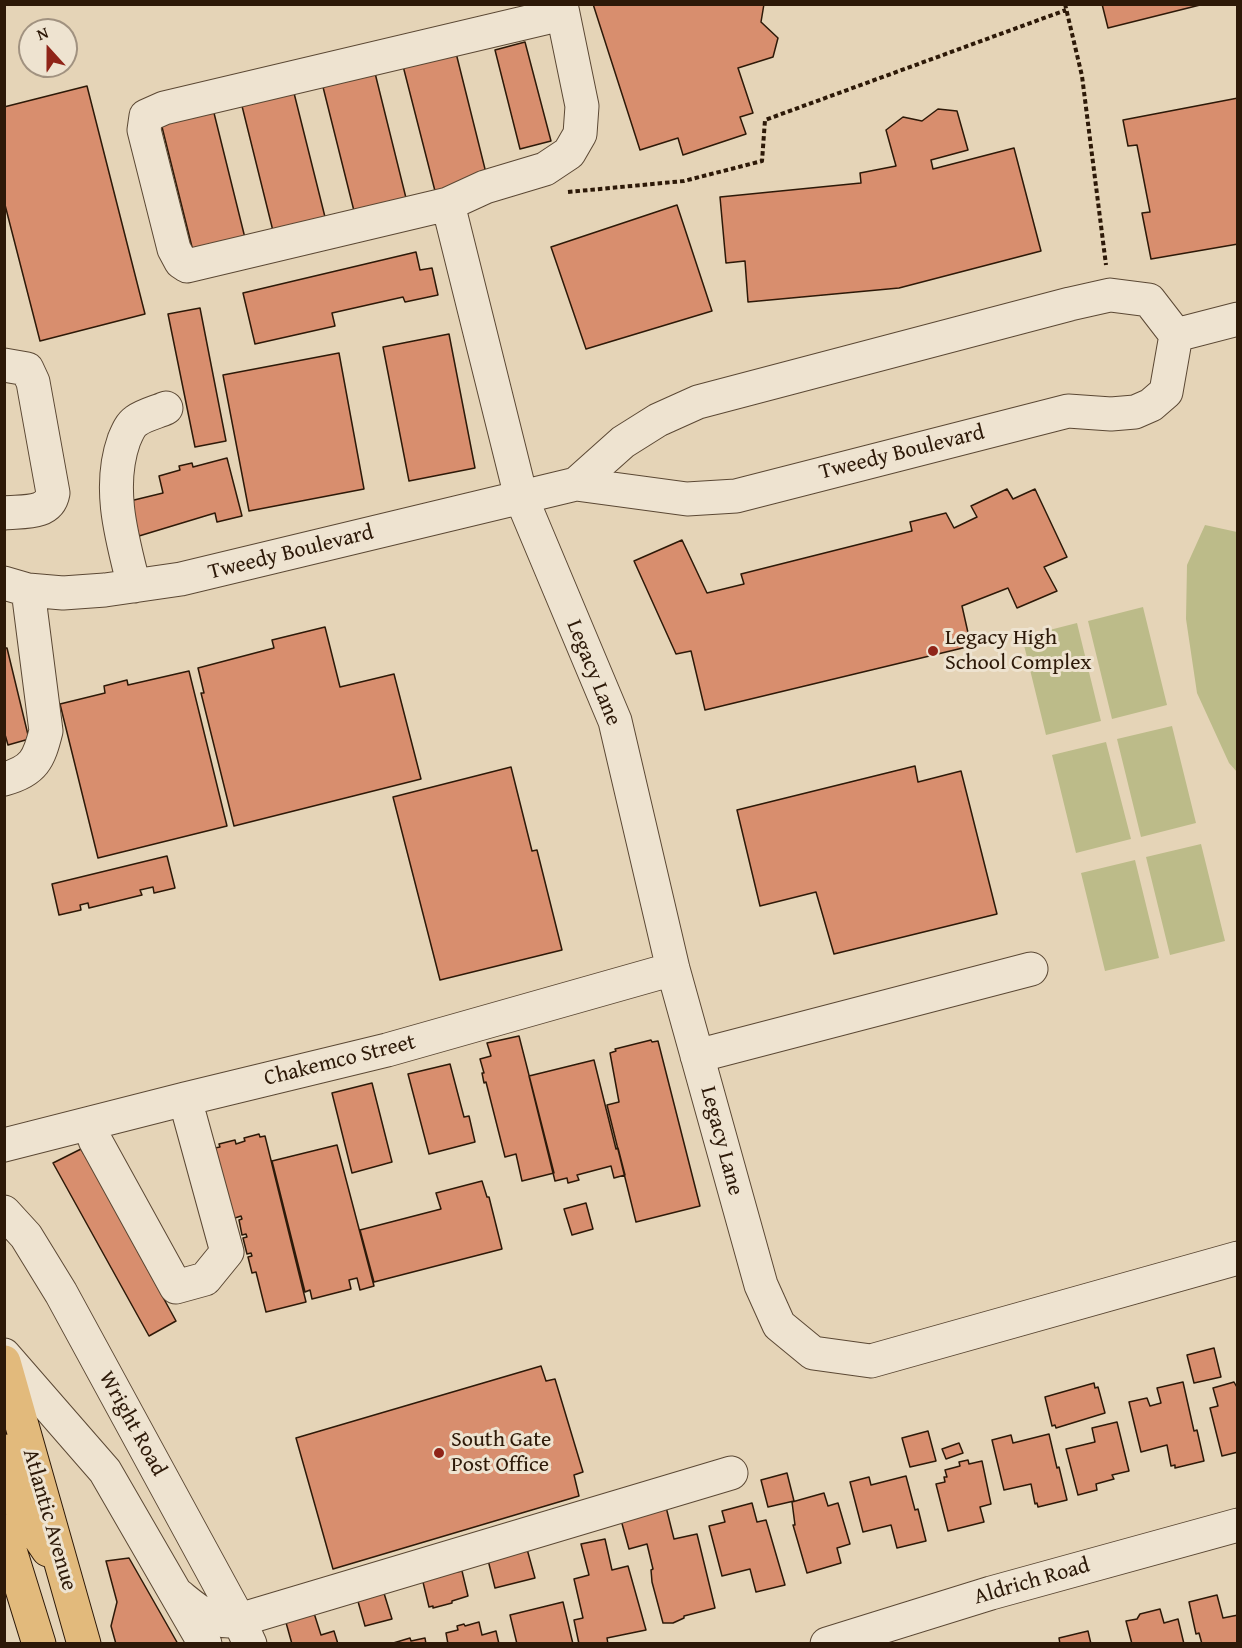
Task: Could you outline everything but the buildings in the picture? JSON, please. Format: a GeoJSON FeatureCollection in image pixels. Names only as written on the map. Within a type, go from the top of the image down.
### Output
{"type":"FeatureCollection","features":[{"type":"Feature","properties":{"kind":"main road","name":"Atlantic Avenue"},"geometry":{"type":"LineString","coordinates":[[4,1362],[84,1644]]}},
{"type":"Feature","properties":{"kind":"main road"},"geometry":{"type":"LineString","coordinates":[[4,1451],[22,1513],[66,1577]]}},
{"type":"Feature","properties":{"kind":"main road","name":"Atlantic Avenue"},"geometry":{"type":"LineString","coordinates":[[4,1531],[39,1644]]}},
{"type":"Feature","properties":{"kind":"street"},"geometry":{"type":"LineString","coordinates":[[562,9],[582,106],[580,134],[569,153],[545,169],[485,188],[448,204],[187,266],[181,262],[174,249],[144,130],[146,116],[164,108],[562,9]]}},
{"type":"Feature","properties":{"kind":"street","name":"Legacy Lane"},"geometry":{"type":"LineString","coordinates":[[448,204],[521,497],[615,721],[673,969],[761,1285],[779,1325],[813,1353],[871,1361],[1238,1258]]}},
{"type":"Feature","properties":{"kind":"street","name":"Tweedy Boulevard"},"geometry":{"type":"LineString","coordinates":[[16,587],[63,593],[181,579],[576,484],[687,499],[736,496],[1068,411],[1111,414],[1135,412],[1151,405],[1166,392],[1176,335],[1149,300],[1110,296],[1070,304],[698,402],[658,420],[623,442],[576,484]]}},
{"type":"Feature","properties":{"kind":"street"},"geometry":{"type":"LineString","coordinates":[[1176,335],[1238,319]]}},
{"type":"Feature","properties":{"kind":"street"},"geometry":{"type":"LineString","coordinates":[[4,513],[45,508],[51,501],[51,479],[33,382],[13,374]]}},
{"type":"Feature","properties":{"kind":"street"},"geometry":{"type":"LineString","coordinates":[[134,586],[121,531],[116,475],[120,451],[135,421],[166,408]]}},
{"type":"Feature","properties":{"kind":"street"},"geometry":{"type":"LineString","coordinates":[[4,779],[17,776],[30,769],[41,753],[46,731],[16,587]]}},
{"type":"Feature","properties":{"kind":"street","name":"Chakemco Street"},"geometry":{"type":"LineString","coordinates":[[4,1145],[387,1050],[673,969]]}},
{"type":"Feature","properties":{"kind":"street"},"geometry":{"type":"LineString","coordinates":[[698,1056],[1031,969]]}},
{"type":"Feature","properties":{"kind":"street"},"geometry":{"type":"LineString","coordinates":[[91,1123],[94,1140],[176,1287],[205,1279],[227,1252],[185,1099]]}},
{"type":"Feature","properties":{"kind":"street","name":"Wright Road"},"geometry":{"type":"LineString","coordinates":[[4,1212],[26,1236],[61,1293],[244,1632]]}},
{"type":"Feature","properties":{"kind":"street","name":"Wright Road"},"geometry":{"type":"LineString","coordinates":[[4,1355],[105,1471],[205,1644]]}},
{"type":"Feature","properties":{"kind":"street"},"geometry":{"type":"LineString","coordinates":[[128,1510],[132,1495],[142,1476],[154,1464]]}},
{"type":"Feature","properties":{"kind":"street"},"geometry":{"type":"LineString","coordinates":[[178,1595],[196,1610],[244,1632],[285,1606],[730,1473]]}},
{"type":"Feature","properties":{"kind":"street","name":"Aldrich Road"},"geometry":{"type":"LineString","coordinates":[[827,1644],[991,1593],[1238,1525]]}},
{"type":"Feature","properties":{"kind":"path"},"geometry":{"type":"LineString","coordinates":[[566,193],[684,181],[762,161],[765,120],[1065,7],[1082,76],[1110,296]]}},
{"type":"Feature","properties":{"kind":"shaded area"},"geometry":{"type":"Polygon","coordinates":[[[1205,525],[1237,532],[1237,772],[1229,763],[1197,693],[1186,619],[1187,565],[1205,525]]]}},
{"type":"Feature","properties":{"kind":"shaded area"},"geometry":{"type":"Polygon","coordinates":[[[1143,607],[1167,705],[1112,719],[1088,621],[1143,607]]]}},
{"type":"Feature","properties":{"kind":"shaded area"},"geometry":{"type":"Polygon","coordinates":[[[1077,623],[1101,721],[1046,735],[1022,637],[1077,623]]]}},
{"type":"Feature","properties":{"kind":"shaded area"},"geometry":{"type":"Polygon","coordinates":[[[1172,726],[1196,823],[1141,837],[1117,739],[1172,726]]]}},
{"type":"Feature","properties":{"kind":"shaded area"},"geometry":{"type":"Polygon","coordinates":[[[1106,742],[1131,839],[1076,853],[1052,755],[1106,742]]]}},
{"type":"Feature","properties":{"kind":"shaded area"},"geometry":{"type":"Polygon","coordinates":[[[1201,844],[1225,941],[1170,955],[1146,857],[1201,844]]]}},
{"type":"Feature","properties":{"kind":"shaded area"},"geometry":{"type":"Polygon","coordinates":[[[1135,860],[1159,958],[1105,971],[1081,873],[1135,860]]]}},
{"type":"Feature","properties":{"kind":"place","name":"Legacy High School Complex"},"geometry":{"type":"Point","coordinates":[933,651]}},
{"type":"Feature","properties":{"kind":"place","name":"South Gate Post Office"},"geometry":{"type":"Point","coordinates":[439,1453]}}]}
